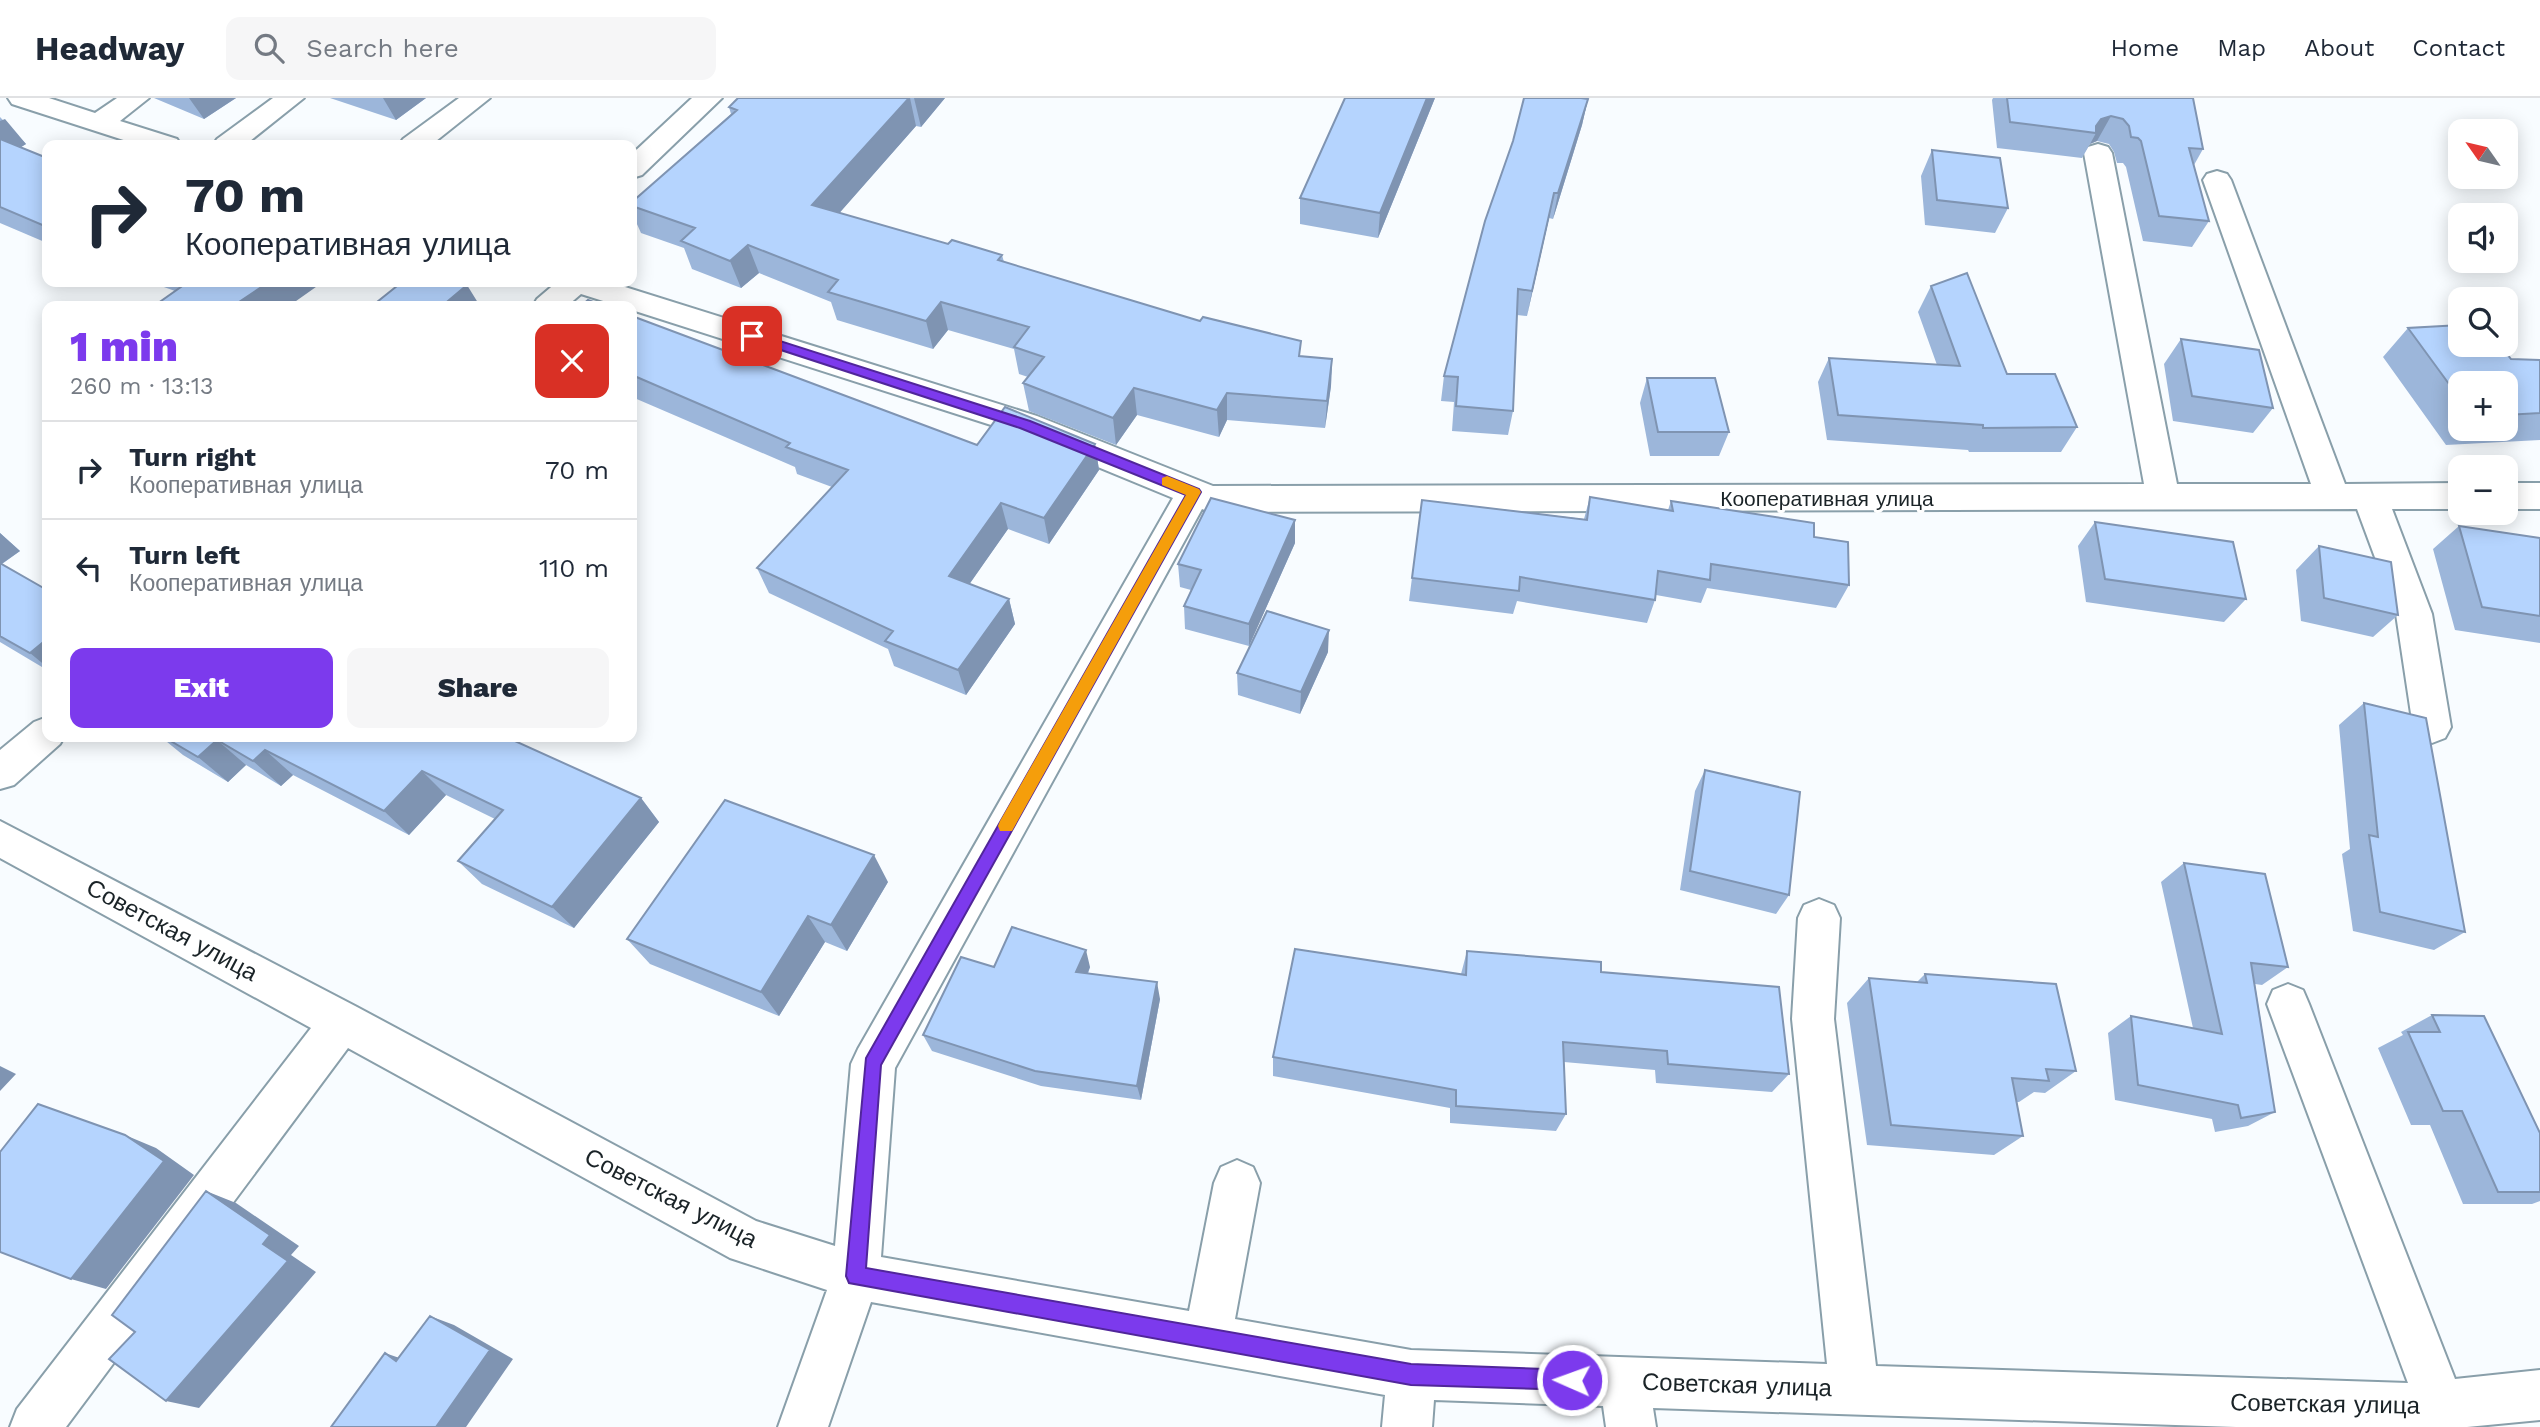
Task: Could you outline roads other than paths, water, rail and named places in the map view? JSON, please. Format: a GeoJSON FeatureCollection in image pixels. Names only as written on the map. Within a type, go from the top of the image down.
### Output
{"type":"FeatureCollection","features":[{"type":"Feature","properties":{"kind":"street"},"geometry":{"type":"LineString","coordinates":[[22,98],[151,140]]}},
{"type":"Feature","properties":{"kind":"street"},"geometry":{"type":"LineString","coordinates":[[98,123],[135,98]]}},
{"type":"Feature","properties":{"kind":"street"},"geometry":{"type":"LineString","coordinates":[[234,140],[290,98]]}},
{"type":"Feature","properties":{"kind":"street"},"geometry":{"type":"LineString","coordinates":[[420,140],[476,98]]}},
{"type":"Feature","properties":{"kind":"street"},"geometry":{"type":"LineString","coordinates":[[637,164],[708,98]]}},
{"type":"Feature","properties":{"kind":"street"},"geometry":{"type":"LineString","coordinates":[[2098,153],[2163,497]]}},
{"type":"Feature","properties":{"kind":"street"},"geometry":{"type":"LineString","coordinates":[[2217,180],[2333,497]]}},
{"type":"Feature","properties":{"kind":"street"},"geometry":{"type":"LineString","coordinates":[[554,301],[570,287]]}},
{"type":"Feature","properties":{"kind":"street","name":"Кооперативная улица"},"geometry":{"type":"LineString","coordinates":[[592,287],[636,301]]}},
{"type":"Feature","properties":{"kind":"street","name":"Кооперативная улица"},"geometry":{"type":"LineString","coordinates":[[637,301],[1025,424],[1210,499],[2448,496]]}},
{"type":"Feature","properties":{"kind":"street"},"geometry":{"type":"LineString","coordinates":[[803,1427],[856,1276],[873,1064],[1194,492]]}},
{"type":"Feature","properties":{"kind":"street"},"geometry":{"type":"LineString","coordinates":[[2518,496],[2540,496]]}},
{"type":"Feature","properties":{"kind":"street"},"geometry":{"type":"LineString","coordinates":[[2370,497],[2414,614],[2432,727]]}},
{"type":"Feature","properties":{"kind":"street"},"geometry":{"type":"LineString","coordinates":[[0,773],[42,737]]}},
{"type":"Feature","properties":{"kind":"street","name":"Советская улица"},"geometry":{"type":"LineString","coordinates":[[0,838],[747,1241],[856,1276],[1411,1374],[1628,1404],[1854,1389],[2268,1415],[2409,1408],[2540,1395]]}},
{"type":"Feature","properties":{"kind":"street"},"geometry":{"type":"LineString","coordinates":[[1819,918],[1813,1019],[1854,1389]]}},
{"type":"Feature","properties":{"kind":"street"},"geometry":{"type":"LineString","coordinates":[[2288,1004],[2441,1405]]}},
{"type":"Feature","properties":{"kind":"street"},"geometry":{"type":"LineString","coordinates":[[35,1427],[342,1021]]}},
{"type":"Feature","properties":{"kind":"street"},"geometry":{"type":"LineString","coordinates":[[1208,1338],[1237,1183]]}},
{"type":"Feature","properties":{"kind":"street"},"geometry":{"type":"LineString","coordinates":[[1407,1427],[1411,1374]]}}]}
